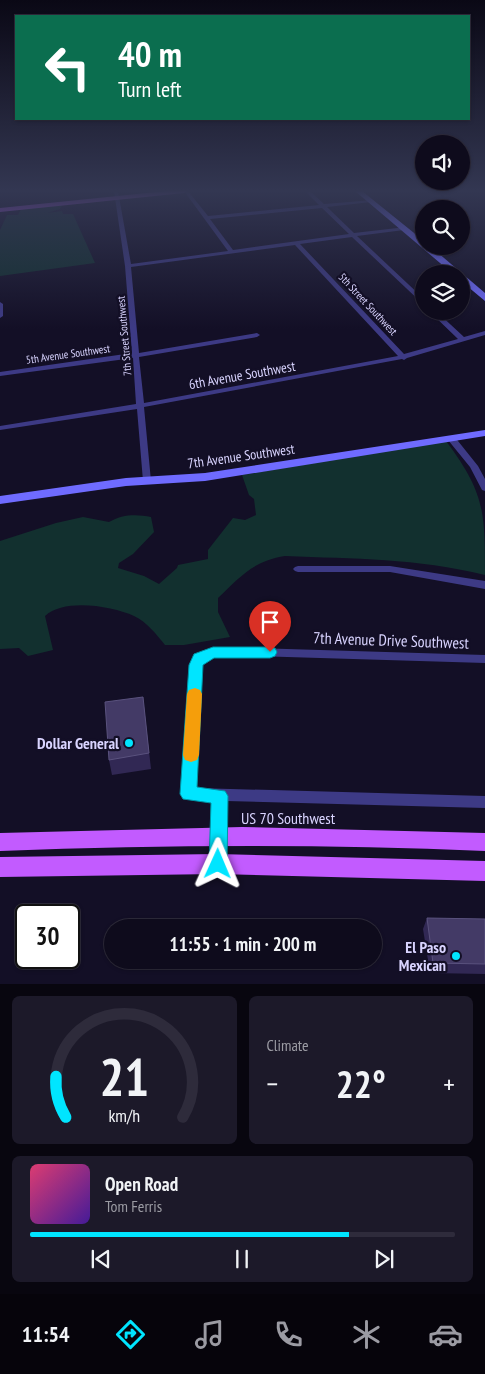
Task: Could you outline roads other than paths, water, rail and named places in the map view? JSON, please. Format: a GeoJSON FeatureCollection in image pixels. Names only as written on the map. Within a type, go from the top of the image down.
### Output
{"type":"FeatureCollection","features":[{"type":"Feature","properties":{"kind":"main road","name":"US 70 Southwest"},"geometry":{"type":"LineString","coordinates":[[0,842],[91,838],[219,838],[485,842]]}},
{"type":"Feature","properties":{"kind":"main road"},"geometry":{"type":"LineString","coordinates":[[0,867],[218,864],[485,871]]}},
{"type":"Feature","properties":{"kind":"street","name":"7th Street Southwest"},"geometry":{"type":"LineString","coordinates":[[124,237],[128,266],[147,481]]}},
{"type":"Feature","properties":{"kind":"street"},"geometry":{"type":"LineString","coordinates":[[221,237],[232,252]]}},
{"type":"Feature","properties":{"kind":"street"},"geometry":{"type":"LineString","coordinates":[[128,266],[341,237]]}},
{"type":"Feature","properties":{"kind":"street"},"geometry":{"type":"LineString","coordinates":[[357,237],[415,294]]}},
{"type":"Feature","properties":{"kind":"street","name":"5th Street Southwest"},"geometry":{"type":"LineString","coordinates":[[296,243],[404,358]]}},
{"type":"Feature","properties":{"kind":"street"},"geometry":{"type":"LineString","coordinates":[[435,255],[447,265]]}},
{"type":"Feature","properties":{"kind":"street"},"geometry":{"type":"LineString","coordinates":[[470,284],[485,298]]}},
{"type":"Feature","properties":{"kind":"street"},"geometry":{"type":"LineString","coordinates":[[0,304],[0,316]]}},
{"type":"Feature","properties":{"kind":"street"},"geometry":{"type":"LineString","coordinates":[[442,320],[463,340]]}},
{"type":"Feature","properties":{"kind":"street","name":"6th Avenue Southwest"},"geometry":{"type":"LineString","coordinates":[[0,428],[140,406],[404,358],[485,333]]}},
{"type":"Feature","properties":{"kind":"street","name":"5th Avenue Southwest"},"geometry":{"type":"LineString","coordinates":[[0,374],[257,335]]}},
{"type":"Feature","properties":{"kind":"street","name":"7th Avenue Southwest"},"geometry":{"type":"LineString","coordinates":[[0,500],[147,481],[205,477],[485,432]]}},
{"type":"Feature","properties":{"kind":"street"},"geometry":{"type":"LineString","coordinates":[[451,438],[474,466],[485,488]]}},
{"type":"Feature","properties":{"kind":"street"},"geometry":{"type":"LineString","coordinates":[[298,568],[390,569],[485,585]]}},
{"type":"Feature","properties":{"kind":"street","name":"7th Avenue Drive Southwest"},"geometry":{"type":"LineString","coordinates":[[206,654],[221,651],[485,659]]}},
{"type":"Feature","properties":{"kind":"street"},"geometry":{"type":"LineString","coordinates":[[206,654],[196,665],[189,794],[485,802]]}},
{"type":"Feature","properties":{"kind":"street"},"geometry":{"type":"LineString","coordinates":[[218,864],[220,796]]}},
{"type":"Feature","properties":{"kind":"place","name":"Dollar General"},"geometry":{"type":"Point","coordinates":[129,743]}},
{"type":"Feature","properties":{"kind":"place","name":"El Paso Mexican"},"geometry":{"type":"Point","coordinates":[456,956]}}]}
